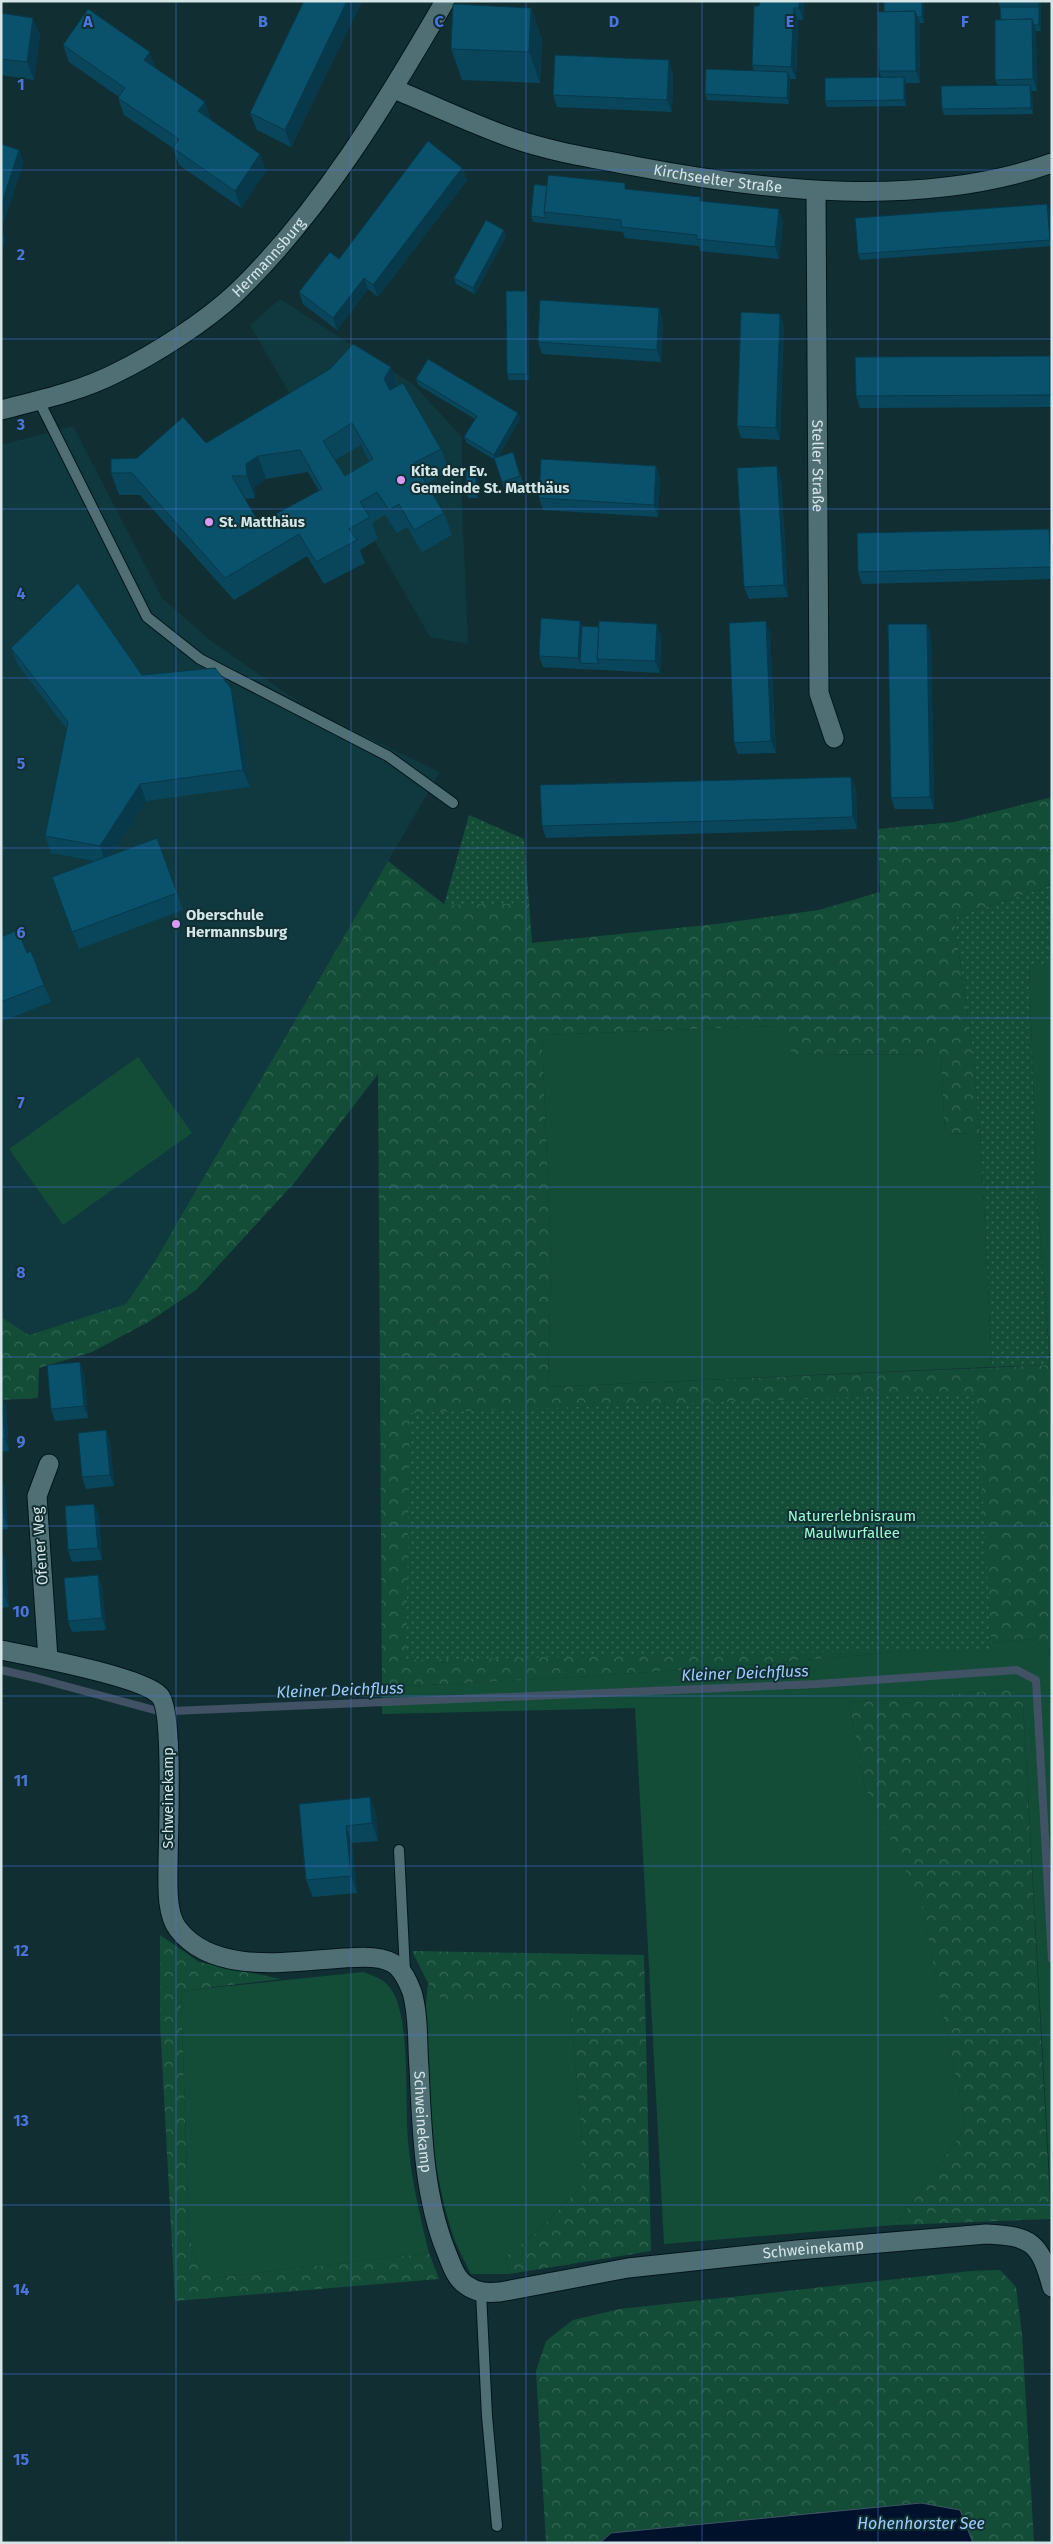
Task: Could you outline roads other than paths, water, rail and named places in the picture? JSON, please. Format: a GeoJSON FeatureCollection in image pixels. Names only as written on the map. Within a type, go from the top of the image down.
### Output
{"type":"FeatureCollection","features":[{"type":"Feature","properties":{"kind":"street","name":"Hermannsburg"},"geometry":{"type":"LineString","coordinates":[[1,410],[39,401],[115,374],[175,338],[234,294],[259,268],[321,193],[361,139],[394,89],[445,1]]}},
{"type":"Feature","properties":{"kind":"street","name":"Kirchseelter Straße"},"geometry":{"type":"LineString","coordinates":[[394,89],[512,138],[555,151],[690,177],[816,192],[932,188],[990,181],[1052,163]]}},
{"type":"Feature","properties":{"kind":"street","name":"Steller Straße"},"geometry":{"type":"LineString","coordinates":[[816,192],[819,693],[834,738]]}},
{"type":"Feature","properties":{"kind":"street","name":"Ofener Weg"},"geometry":{"type":"LineString","coordinates":[[48,1659],[37,1496],[49,1464]]}},
{"type":"Feature","properties":{"kind":"street","name":"Schweinekamp"},"geometry":{"type":"LineString","coordinates":[[1,1650],[48,1659],[146,1686],[160,1696],[166,1718],[170,1772],[170,1903],[175,1926],[198,1949],[238,1961],[361,1957],[385,1960],[396,1965],[405,1976],[413,2001],[423,2133],[434,2211],[455,2273],[465,2284],[481,2293],[509,2290],[628,2268],[797,2250],[986,2234],[1013,2235],[1030,2241],[1047,2268],[1052,2287]]}},
{"type":"Feature","properties":{"kind":"lane"},"geometry":{"type":"LineString","coordinates":[[39,401],[146,617],[200,659],[388,756],[453,803]]}},
{"type":"Feature","properties":{"kind":"lane"},"geometry":{"type":"LineString","coordinates":[[399,1850],[405,1976]]}},
{"type":"Feature","properties":{"kind":"lane"},"geometry":{"type":"LineString","coordinates":[[481,2293],[486,2416],[497,2526]]}},
{"type":"Feature","properties":{"kind":"water","name":"Hohenhorster See"},"geometry":{"type":"Polygon","coordinates":[[[921,2503],[960,2510],[973,2543],[600,2543],[611,2533],[921,2503]]]}},
{"type":"Feature","properties":{"kind":"waterway","name":"Kleiner Deichfluss"},"geometry":{"type":"LineString","coordinates":[[1,1670],[158,1711]]}},
{"type":"Feature","properties":{"kind":"waterway","name":"Kleiner Deichfluss"},"geometry":{"type":"LineString","coordinates":[[172,1711],[817,1684],[1017,1670],[1036,1680],[1052,1959]]}},
{"type":"Feature","properties":{"kind":"place","name":"Kita der Ev. Gemeinde St. Matthäus"},"geometry":{"type":"Point","coordinates":[401,480]}},
{"type":"Feature","properties":{"kind":"place","name":"St. Matthäus"},"geometry":{"type":"Point","coordinates":[209,522]}},
{"type":"Feature","properties":{"kind":"place","name":"Oberschule Hermannsburg"},"geometry":{"type":"Point","coordinates":[176,924]}},
{"type":"Feature","properties":{"kind":"park label","name":"Naturerlebnisraum Maulwurfallee"},"geometry":{"type":"Point","coordinates":[852,1524]}}]}
